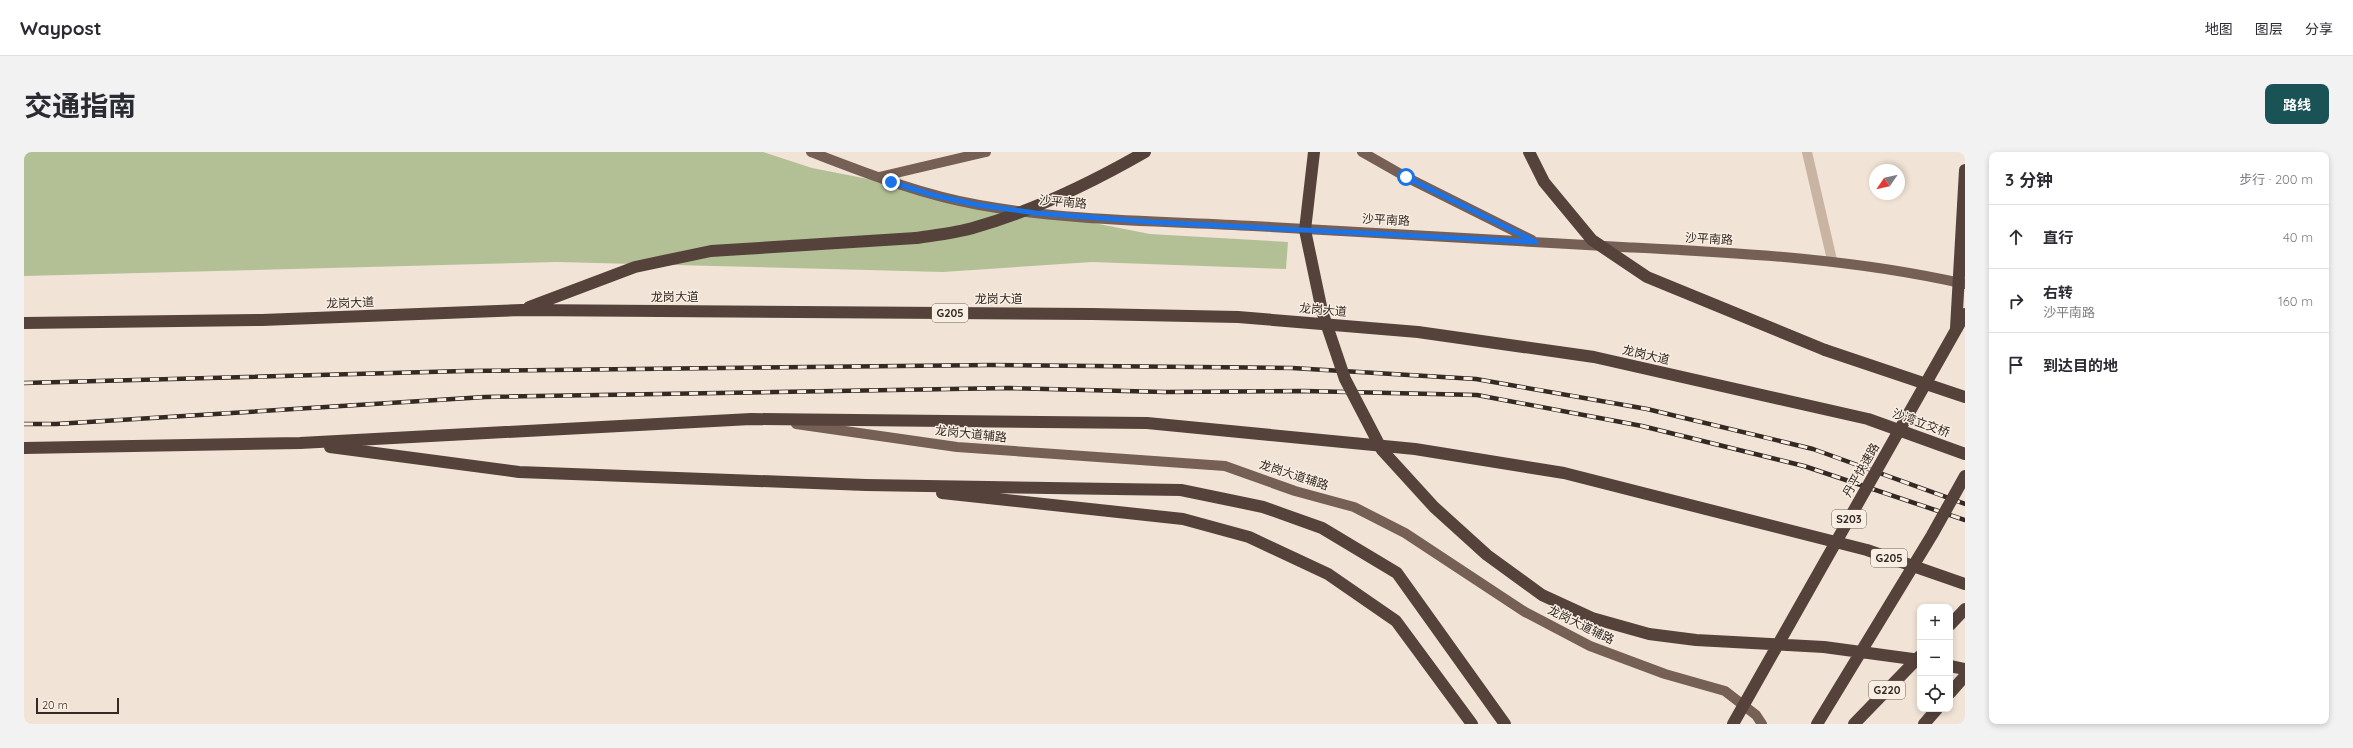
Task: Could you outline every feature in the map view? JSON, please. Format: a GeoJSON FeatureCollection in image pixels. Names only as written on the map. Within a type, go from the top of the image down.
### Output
{"type":"FeatureCollection","features":[{"type":"Feature","properties":{"kind":"highway"},"geometry":{"type":"LineString","coordinates":[[522,310],[635,267],[711,251],[916,238],[974,228],[1011,216],[1101,177],[1145,152]]}},
{"type":"Feature","properties":{"kind":"highway"},"geometry":{"type":"LineString","coordinates":[[1314,152],[1305,230],[1322,311],[1345,379],[1382,450],[1434,507],[1487,555],[1542,595],[1592,618],[1648,634],[1696,640],[1874,652],[1917,659]]}},
{"type":"Feature","properties":{"kind":"highway"},"geometry":{"type":"LineString","coordinates":[[1529,152],[1544,182],[1592,240],[1647,277],[1825,350],[1965,397]]}},
{"type":"Feature","properties":{"kind":"highway"},"geometry":{"type":"LineString","coordinates":[[1955,333],[1965,170]]}},
{"type":"Feature","properties":{"kind":"highway","name":"龙岗大道"},"geometry":{"type":"LineString","coordinates":[[24,323],[262,320],[522,310],[1092,314],[1261,319],[1418,332],[1594,358],[1868,419]]}},
{"type":"Feature","properties":{"kind":"highway","name":"丹平快速路"},"geometry":{"type":"LineString","coordinates":[[1733,724],[1965,314]]}},
{"type":"Feature","properties":{"kind":"highway","name":"G205"},"geometry":{"type":"LineString","coordinates":[[24,448],[300,443],[762,419],[1147,423],[1415,449],[1564,473],[1867,550],[1965,584]]}},
{"type":"Feature","properties":{"kind":"highway","name":"沙湾立交桥"},"geometry":{"type":"LineString","coordinates":[[1868,419],[1965,454]]}},
{"type":"Feature","properties":{"kind":"highway"},"geometry":{"type":"LineString","coordinates":[[300,443],[519,472],[866,485],[1181,490],[1263,507],[1322,528],[1397,573],[1505,724]]}},
{"type":"Feature","properties":{"kind":"highway"},"geometry":{"type":"LineString","coordinates":[[1817,724],[1932,535],[1965,476]]}},
{"type":"Feature","properties":{"kind":"highway"},"geometry":{"type":"LineString","coordinates":[[866,485],[1184,519],[1249,537],[1328,574],[1396,621],[1472,724]]}},
{"type":"Feature","properties":{"kind":"highway"},"geometry":{"type":"LineString","coordinates":[[1953,622],[1965,609]]}},
{"type":"Feature","properties":{"kind":"highway","name":"G220"},"geometry":{"type":"LineString","coordinates":[[1854,724],[1917,659]]}},
{"type":"Feature","properties":{"kind":"highway"},"geometry":{"type":"LineString","coordinates":[[1953,667],[1965,669]]}},
{"type":"Feature","properties":{"kind":"highway"},"geometry":{"type":"LineString","coordinates":[[1953,690],[1965,676]]}},
{"type":"Feature","properties":{"kind":"highway"},"geometry":{"type":"LineString","coordinates":[[1924,724],[1934,712]]}},
{"type":"Feature","properties":{"kind":"main road","name":"沙平南路"},"geometry":{"type":"LineString","coordinates":[[811,152],[878,177],[956,200],[1036,213],[1151,222],[1536,242],[1832,260],[1905,271],[1965,284]]}},
{"type":"Feature","properties":{"kind":"main road"},"geometry":{"type":"LineString","coordinates":[[878,177],[986,152]]}},
{"type":"Feature","properties":{"kind":"main road"},"geometry":{"type":"LineString","coordinates":[[1362,152],[1406,177],[1536,242]]}},
{"type":"Feature","properties":{"kind":"main road","name":"龙岗大道辅路"},"geometry":{"type":"LineString","coordinates":[[762,419],[957,447],[1225,466],[1295,491],[1354,507],[1405,533],[1525,612],[1590,646],[1666,674],[1725,691],[1756,715],[1762,724]]}},
{"type":"Feature","properties":{"kind":"lane"},"geometry":{"type":"LineString","coordinates":[[1807,152],[1832,260]]}},
{"type":"Feature","properties":{"kind":"green space"},"geometry":{"type":"Polygon","coordinates":[[[24,152],[763,152],[812,168],[1150,234],[1288,242],[1286,269],[1092,262],[943,272],[557,262],[24,276],[24,152]]]}},
{"type":"Feature","properties":{"kind":"railway"},"geometry":{"type":"LineString","coordinates":[[24,383],[465,371],[991,365],[1292,368],[1476,379],[1647,409],[1813,449],[1965,504]]}},
{"type":"Feature","properties":{"kind":"railway"},"geometry":{"type":"LineString","coordinates":[[24,424],[56,424],[485,397],[1009,388],[1165,392],[1304,391],[1477,395],[1642,426],[1804,466],[1965,520]]}},
{"type":"Feature","properties":{"kind":"route"},"geometry":{"type":"LineString","coordinates":[[891,182],[933,195],[978,205],[1088,218],[1536,242],[1406,177]]}}]}
